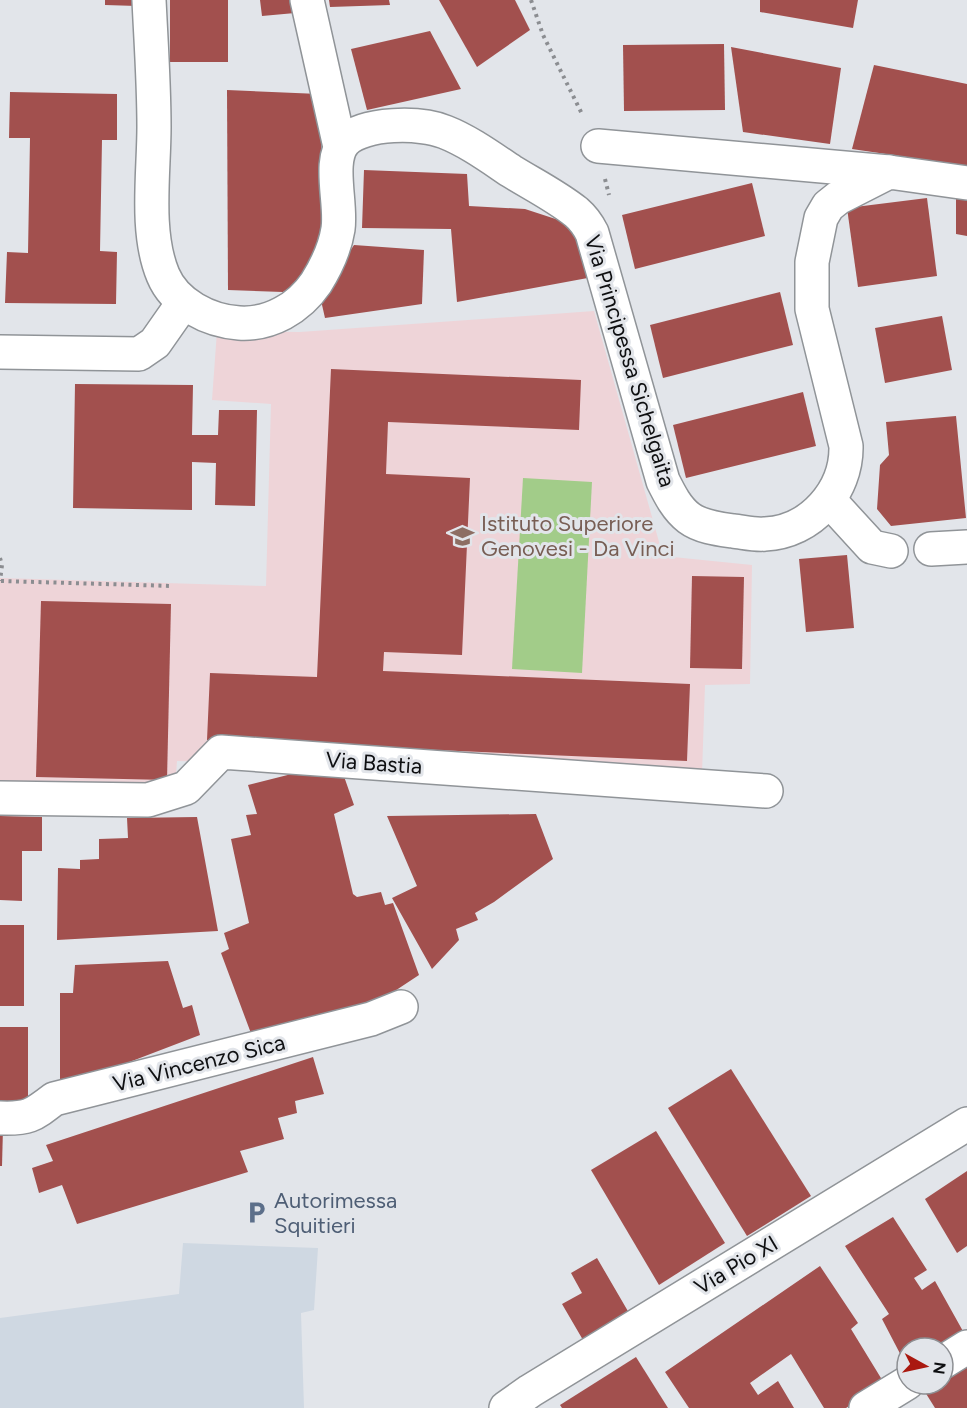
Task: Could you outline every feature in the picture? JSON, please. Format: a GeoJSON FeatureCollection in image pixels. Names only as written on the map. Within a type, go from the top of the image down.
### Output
{"type":"FeatureCollection","features":[{"type":"Feature","properties":{"kind":"street"},"geometry":{"type":"LineString","coordinates":[[149,0],[154,124],[153,230],[157,256],[164,277],[183,303],[223,321],[241,323],[262,322],[294,307],[305,297],[322,271],[338,229],[339,203],[336,173],[340,147],[307,0]]}},
{"type":"Feature","properties":{"kind":"street","name":"Via Principessa Sichelgaita"},"geometry":{"type":"LineString","coordinates":[[340,147],[353,134],[370,128],[411,126],[444,131],[576,212],[587,223],[592,233],[663,481],[671,497],[691,520],[722,530],[765,534],[803,523],[829,500],[842,478],[846,446],[812,309],[812,262],[816,233],[828,206],[838,198],[889,172]]}},
{"type":"Feature","properties":{"kind":"street"},"geometry":{"type":"LineString","coordinates":[[598,146],[889,172],[967,183]]}},
{"type":"Feature","properties":{"kind":"street"},"geometry":{"type":"LineString","coordinates":[[0,352],[139,354],[155,343],[183,303]]}},
{"type":"Feature","properties":{"kind":"street"},"geometry":{"type":"LineString","coordinates":[[829,500],[873,547],[891,551]]}},
{"type":"Feature","properties":{"kind":"street"},"geometry":{"type":"LineString","coordinates":[[931,549],[967,547]]}},
{"type":"Feature","properties":{"kind":"street","name":"Via Bastia"},"geometry":{"type":"LineString","coordinates":[[0,798],[148,800],[186,788],[221,752],[766,791]]}},
{"type":"Feature","properties":{"kind":"street","name":"Via Vincenzo Sica"},"geometry":{"type":"LineString","coordinates":[[0,1118],[33,1115],[54,1100],[371,1019],[401,1006]]}},
{"type":"Feature","properties":{"kind":"street","name":"Via Pio XI"},"geometry":{"type":"LineString","coordinates":[[526,1402],[967,1124]]}},
{"type":"Feature","properties":{"kind":"street"},"geometry":{"type":"LineString","coordinates":[[866,1408],[895,1390]]}},
{"type":"Feature","properties":{"kind":"path"},"geometry":{"type":"LineString","coordinates":[[0,558],[1,581],[173,586]]}},
{"type":"Feature","properties":{"kind":"shaded area","name":"Istituto Superiore Genovesi - Da Vinci"},"geometry":{"type":"Polygon","coordinates":[[[594,311],[663,556],[752,565],[750,684],[705,685],[702,774],[177,761],[175,789],[0,781],[0,578],[266,586],[271,404],[212,400],[217,331],[300,332],[594,311]]]}},
{"type":"Feature","properties":{"kind":"shaded area"},"geometry":{"type":"Polygon","coordinates":[[[183,1243],[318,1248],[314,1310],[301,1313],[304,1408],[0,1408],[0,1318],[179,1294],[183,1243]]]}},
{"type":"Feature","properties":{"kind":"green space"},"geometry":{"type":"Polygon","coordinates":[[[523,478],[592,482],[582,673],[512,669],[523,478]]]}},
{"type":"Feature","properties":{"kind":"building"},"geometry":{"type":"Polygon","coordinates":[[[105,0],[137,0],[137,6],[105,5],[105,0]]]}},
{"type":"Feature","properties":{"kind":"building"},"geometry":{"type":"Polygon","coordinates":[[[170,0],[228,0],[228,62],[170,62],[170,0]]]}},
{"type":"Feature","properties":{"kind":"building"},"geometry":{"type":"Polygon","coordinates":[[[260,0],[294,0],[295,13],[262,16],[260,0]]]}},
{"type":"Feature","properties":{"kind":"building"},"geometry":{"type":"Polygon","coordinates":[[[329,0],[389,0],[390,5],[330,7],[329,0]]]}},
{"type":"Feature","properties":{"kind":"building"},"geometry":{"type":"Polygon","coordinates":[[[439,0],[515,0],[530,30],[477,67],[439,0]]]}},
{"type":"Feature","properties":{"kind":"building"},"geometry":{"type":"Polygon","coordinates":[[[760,0],[858,0],[853,28],[760,12],[760,0]]]}},
{"type":"Feature","properties":{"kind":"building"},"geometry":{"type":"Polygon","coordinates":[[[430,31],[461,89],[367,110],[351,49],[430,31]]]}},
{"type":"Feature","properties":{"kind":"building"},"geometry":{"type":"Polygon","coordinates":[[[724,44],[725,110],[624,111],[623,45],[724,44]]]}},
{"type":"Feature","properties":{"kind":"building"},"geometry":{"type":"Polygon","coordinates":[[[731,47],[841,68],[830,144],[743,132],[731,47]]]}},
{"type":"Feature","properties":{"kind":"building"},"geometry":{"type":"Polygon","coordinates":[[[874,65],[967,84],[967,166],[852,149],[874,65]]]}},
{"type":"Feature","properties":{"kind":"building"},"geometry":{"type":"Polygon","coordinates":[[[227,90],[319,94],[325,223],[307,277],[283,292],[228,290],[227,90]]]}},
{"type":"Feature","properties":{"kind":"building"},"geometry":{"type":"Polygon","coordinates":[[[10,92],[117,94],[117,140],[102,140],[100,251],[117,252],[116,304],[5,303],[7,252],[28,253],[30,138],[9,138],[10,92]]]}},
{"type":"Feature","properties":{"kind":"building"},"geometry":{"type":"Polygon","coordinates":[[[364,170],[467,174],[469,206],[525,209],[577,226],[593,277],[457,302],[451,229],[362,228],[364,170]]]}},
{"type":"Feature","properties":{"kind":"building"},"geometry":{"type":"Polygon","coordinates":[[[752,183],[765,236],[635,269],[622,215],[752,183]]]}},
{"type":"Feature","properties":{"kind":"building"},"geometry":{"type":"Polygon","coordinates":[[[927,198],[937,276],[858,287],[847,208],[927,198]]]}},
{"type":"Feature","properties":{"kind":"building"},"geometry":{"type":"Polygon","coordinates":[[[956,198],[967,200],[967,236],[956,234],[956,198]]]}},
{"type":"Feature","properties":{"kind":"building"},"geometry":{"type":"Polygon","coordinates":[[[354,245],[424,250],[422,304],[325,318],[320,296],[354,245]]]}},
{"type":"Feature","properties":{"kind":"building"},"geometry":{"type":"Polygon","coordinates":[[[780,292],[793,345],[663,378],[650,325],[780,292]]]}},
{"type":"Feature","properties":{"kind":"building"},"geometry":{"type":"Polygon","coordinates":[[[942,316],[952,370],[885,383],[875,328],[942,316]]]}},
{"type":"Feature","properties":{"kind":"building"},"geometry":{"type":"Polygon","coordinates":[[[331,369],[581,380],[579,430],[388,422],[386,474],[470,478],[462,655],[384,652],[383,671],[690,684],[687,761],[207,740],[210,673],[317,677],[331,369]]]}},
{"type":"Feature","properties":{"kind":"building"},"geometry":{"type":"Polygon","coordinates":[[[75,384],[193,385],[192,435],[218,435],[219,410],[257,410],[255,506],[215,505],[216,463],[192,462],[192,510],[73,508],[75,384]]]}},
{"type":"Feature","properties":{"kind":"building"},"geometry":{"type":"Polygon","coordinates":[[[803,392],[816,446],[686,478],[673,425],[803,392]]]}},
{"type":"Feature","properties":{"kind":"building"},"geometry":{"type":"Polygon","coordinates":[[[956,416],[966,518],[891,526],[877,509],[880,465],[889,455],[886,422],[956,416]]]}},
{"type":"Feature","properties":{"kind":"building"},"geometry":{"type":"Polygon","coordinates":[[[847,555],[854,628],[806,632],[799,559],[847,555]]]}},
{"type":"Feature","properties":{"kind":"building"},"geometry":{"type":"Polygon","coordinates":[[[692,576],[744,577],[742,669],[690,668],[692,576]]]}},
{"type":"Feature","properties":{"kind":"building"},"geometry":{"type":"Polygon","coordinates":[[[41,601],[171,604],[167,780],[36,777],[41,601]]]}},
{"type":"Feature","properties":{"kind":"building"},"geometry":{"type":"Polygon","coordinates":[[[339,762],[354,805],[334,814],[353,894],[357,897],[381,892],[385,905],[393,903],[419,975],[363,1012],[252,1036],[221,953],[229,949],[224,933],[249,923],[231,839],[251,835],[246,815],[257,814],[248,785],[339,762]]]}},
{"type":"Feature","properties":{"kind":"building"},"geometry":{"type":"Polygon","coordinates":[[[536,814],[553,859],[475,913],[478,920],[456,929],[459,940],[432,969],[392,898],[417,886],[387,816],[536,814]]]}},
{"type":"Feature","properties":{"kind":"building"},"geometry":{"type":"Polygon","coordinates":[[[0,816],[42,817],[42,851],[22,851],[22,901],[0,900],[0,816]]]}},
{"type":"Feature","properties":{"kind":"building"},"geometry":{"type":"Polygon","coordinates":[[[197,817],[218,931],[57,940],[58,868],[80,869],[80,860],[99,859],[99,839],[128,838],[127,818],[197,817]]]}},
{"type":"Feature","properties":{"kind":"building"},"geometry":{"type":"Polygon","coordinates":[[[0,925],[24,925],[24,1006],[0,1006],[0,925]]]}},
{"type":"Feature","properties":{"kind":"building"},"geometry":{"type":"Polygon","coordinates":[[[168,961],[183,1008],[192,1005],[200,1035],[72,1084],[60,1081],[60,993],[73,993],[75,965],[168,961]]]}},
{"type":"Feature","properties":{"kind":"building"},"geometry":{"type":"Polygon","coordinates":[[[0,1027],[28,1027],[28,1101],[0,1102],[0,1027]]]}},
{"type":"Feature","properties":{"kind":"building"},"geometry":{"type":"Polygon","coordinates":[[[313,1057],[324,1094],[295,1101],[297,1113],[278,1118],[284,1139],[240,1151],[248,1172],[77,1224],[62,1185],[39,1193],[32,1168],[53,1161],[46,1145],[313,1057]]]}},
{"type":"Feature","properties":{"kind":"building"},"geometry":{"type":"Polygon","coordinates":[[[731,1069],[811,1196],[747,1236],[668,1108],[731,1069]]]}},
{"type":"Feature","properties":{"kind":"building"},"geometry":{"type":"Polygon","coordinates":[[[0,1127],[3,1128],[2,1166],[0,1166],[0,1127]]]}},
{"type":"Feature","properties":{"kind":"building"},"geometry":{"type":"Polygon","coordinates":[[[656,1131],[725,1243],[659,1285],[591,1170],[656,1131]]]}},
{"type":"Feature","properties":{"kind":"building"},"geometry":{"type":"Polygon","coordinates":[[[967,1171],[967,1246],[957,1253],[925,1199],[967,1171]]]}},
{"type":"Feature","properties":{"kind":"building"},"geometry":{"type":"Polygon","coordinates":[[[893,1217],[927,1270],[914,1278],[922,1290],[935,1281],[964,1333],[955,1339],[955,1336],[895,1336],[895,1344],[882,1319],[889,1314],[845,1246],[893,1217]]]}},
{"type":"Feature","properties":{"kind":"building"},"geometry":{"type":"Polygon","coordinates":[[[597,1258],[636,1325],[590,1352],[562,1304],[582,1293],[571,1273],[597,1258]]]}},
{"type":"Feature","properties":{"kind":"building"},"geometry":{"type":"Polygon","coordinates":[[[820,1266],[858,1323],[851,1329],[884,1383],[846,1408],[824,1408],[791,1354],[750,1383],[758,1395],[778,1381],[794,1408],[689,1408],[665,1372],[820,1266]]]}},
{"type":"Feature","properties":{"kind":"building"},"geometry":{"type":"Polygon","coordinates":[[[636,1357],[668,1408],[562,1408],[560,1405],[636,1357]]]}},
{"type":"Feature","properties":{"kind":"building"},"geometry":{"type":"Polygon","coordinates":[[[967,1361],[967,1408],[935,1408],[928,1396],[955,1396],[955,1370],[967,1361]]]}},
{"type":"Feature","properties":{"kind":"place","name":"Istituto Superiore Genovesi - Da Vinci"},"geometry":{"type":"Point","coordinates":[463,536]}},
{"type":"Feature","properties":{"kind":"place","name":"Autorimessa Squitieri"},"geometry":{"type":"Point","coordinates":[256,1213]}}]}
